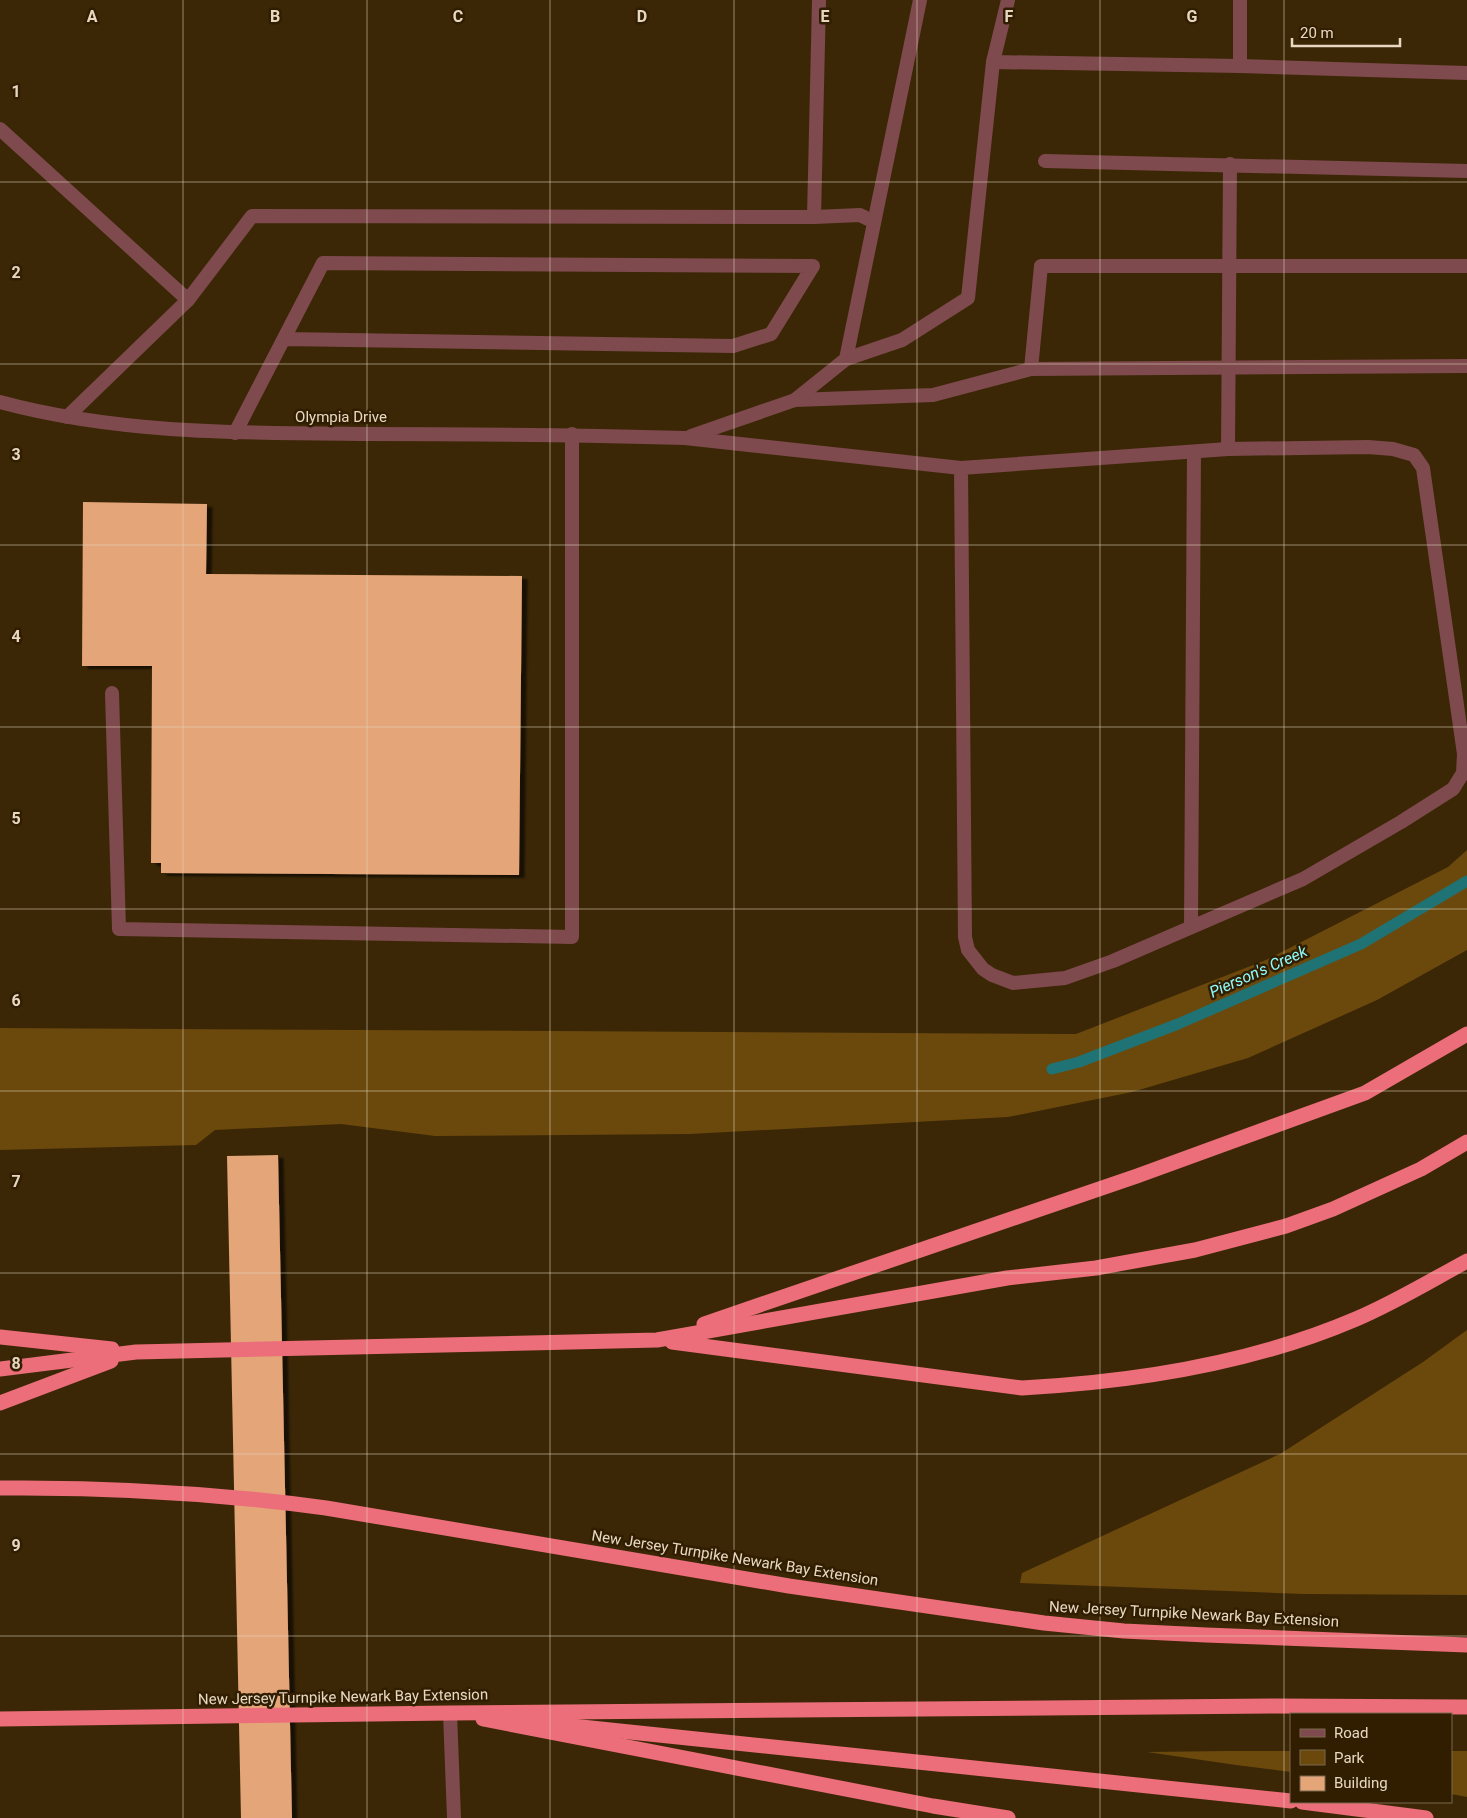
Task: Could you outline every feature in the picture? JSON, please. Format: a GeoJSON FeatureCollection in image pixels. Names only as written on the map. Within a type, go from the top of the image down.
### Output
{"type":"FeatureCollection","features":[{"type":"Feature","properties":{"kind":"highway"},"geometry":{"type":"LineString","coordinates":[[657,1340],[1137,1176],[1364,1093],[1467,1034]]}},
{"type":"Feature","properties":{"kind":"highway"},"geometry":{"type":"LineString","coordinates":[[0,1370],[136,1352],[657,1340],[1007,1278],[1096,1268],[1195,1250],[1286,1226],[1333,1210],[1422,1169],[1467,1142]]}},
{"type":"Feature","properties":{"kind":"highway"},"geometry":{"type":"LineString","coordinates":[[657,1340],[1022,1388],[1077,1385],[1134,1378],[1252,1355],[1356,1319],[1467,1261]]}},
{"type":"Feature","properties":{"kind":"highway"},"geometry":{"type":"LineString","coordinates":[[0,1337],[136,1352]]}},
{"type":"Feature","properties":{"kind":"highway"},"geometry":{"type":"LineString","coordinates":[[0,1403],[136,1352]]}},
{"type":"Feature","properties":{"kind":"highway","name":"New Jersey Turnpike Newark Bay Extension"},"geometry":{"type":"LineString","coordinates":[[0,1488],[144,1490],[257,1498],[789,1586],[1044,1623],[1124,1631],[1467,1645]]}},
{"type":"Feature","properties":{"kind":"highway","name":"New Jersey Turnpike Newark Bay Extension"},"geometry":{"type":"LineString","coordinates":[[0,1719],[1265,1706],[1467,1707]]}},
{"type":"Feature","properties":{"kind":"highway"},"geometry":{"type":"LineString","coordinates":[[450,1713],[1290,1800]]}},
{"type":"Feature","properties":{"kind":"highway"},"geometry":{"type":"LineString","coordinates":[[450,1713],[934,1812],[1008,1818]]}},
{"type":"Feature","properties":{"kind":"highway"},"geometry":{"type":"LineString","coordinates":[[1310,1803],[1426,1818]]}},
{"type":"Feature","properties":{"kind":"street"},"geometry":{"type":"LineString","coordinates":[[814,217],[819,0]]}},
{"type":"Feature","properties":{"kind":"street"},"geometry":{"type":"LineString","coordinates":[[846,359],[920,0]]}},
{"type":"Feature","properties":{"kind":"street"},"geometry":{"type":"LineString","coordinates":[[794,400],[846,359],[902,340],[968,298],[993,62],[1008,0]]}},
{"type":"Feature","properties":{"kind":"street"},"geometry":{"type":"LineString","coordinates":[[1240,0],[1240,66]]}},
{"type":"Feature","properties":{"kind":"street"},"geometry":{"type":"LineString","coordinates":[[993,62],[1240,66],[1467,74]]}},
{"type":"Feature","properties":{"kind":"street"},"geometry":{"type":"LineString","coordinates":[[0,130],[188,300]]}},
{"type":"Feature","properties":{"kind":"street"},"geometry":{"type":"LineString","coordinates":[[1045,161],[1467,171]]}},
{"type":"Feature","properties":{"kind":"street"},"geometry":{"type":"LineString","coordinates":[[1228,450],[1230,164]]}},
{"type":"Feature","properties":{"kind":"street"},"geometry":{"type":"LineString","coordinates":[[67,417],[188,300],[252,216],[814,217],[860,215],[874,222]]}},
{"type":"Feature","properties":{"kind":"street"},"geometry":{"type":"LineString","coordinates":[[235,433],[284,338],[323,263],[813,266],[771,334],[733,346],[284,338]]}},
{"type":"Feature","properties":{"kind":"street"},"geometry":{"type":"LineString","coordinates":[[1031,369],[1041,266],[1467,266]]}},
{"type":"Feature","properties":{"kind":"street"},"geometry":{"type":"LineString","coordinates":[[685,438],[794,400],[934,395],[1031,369],[1467,366]]}},
{"type":"Feature","properties":{"kind":"street","name":"Olympia Drive"},"geometry":{"type":"LineString","coordinates":[[0,402],[34,411],[92,421],[235,433],[572,434],[685,438],[961,468],[1228,450],[1368,447],[1394,449],[1414,456],[1423,468],[1464,754],[1463,773],[1453,789],[1302,879],[1113,961],[1065,978],[1013,983],[1002,980],[983,969],[968,950],[965,937],[961,468]]}},
{"type":"Feature","properties":{"kind":"street"},"geometry":{"type":"LineString","coordinates":[[112,692],[119,929],[572,937],[572,434]]}},
{"type":"Feature","properties":{"kind":"street"},"geometry":{"type":"LineString","coordinates":[[1191,926],[1194,453]]}},
{"type":"Feature","properties":{"kind":"street"},"geometry":{"type":"LineString","coordinates":[[450,1713],[454,1818]]}},
{"type":"Feature","properties":{"kind":"green space"},"geometry":{"type":"Polygon","coordinates":[[[1467,850],[1467,950],[1377,1000],[1248,1058],[1132,1092],[1008,1117],[690,1134],[435,1136],[341,1124],[215,1130],[196,1145],[0,1150],[0,1028],[1076,1034],[1266,960],[1448,867],[1467,850]]]}},
{"type":"Feature","properties":{"kind":"green space"},"geometry":{"type":"Polygon","coordinates":[[[1467,1330],[1467,1595],[1304,1594],[1020,1583],[1022,1573],[1280,1454],[1423,1362],[1467,1330]]]}},
{"type":"Feature","properties":{"kind":"green space"},"geometry":{"type":"Polygon","coordinates":[[[1290,1751],[1290,1772],[1236,1765],[1147,1752],[1290,1751]]]}},
{"type":"Feature","properties":{"kind":"green space"},"geometry":{"type":"Polygon","coordinates":[[[1452,1751],[1467,1751],[1467,1797],[1452,1794],[1452,1751]]]}},
{"type":"Feature","properties":{"kind":"building"},"geometry":{"type":"Polygon","coordinates":[[[83,502],[207,504],[206,574],[522,576],[519,875],[161,873],[161,863],[151,863],[152,666],[82,666],[83,502]]]}},
{"type":"Feature","properties":{"kind":"building"},"geometry":{"type":"Polygon","coordinates":[[[278,1155],[292,1818],[241,1818],[227,1156],[278,1155]]]}},
{"type":"Feature","properties":{"kind":"waterway","name":"Pierson's Creek"},"geometry":{"type":"LineString","coordinates":[[1052,1069],[1079,1062],[1178,1024],[1361,944],[1467,881]]}}]}
